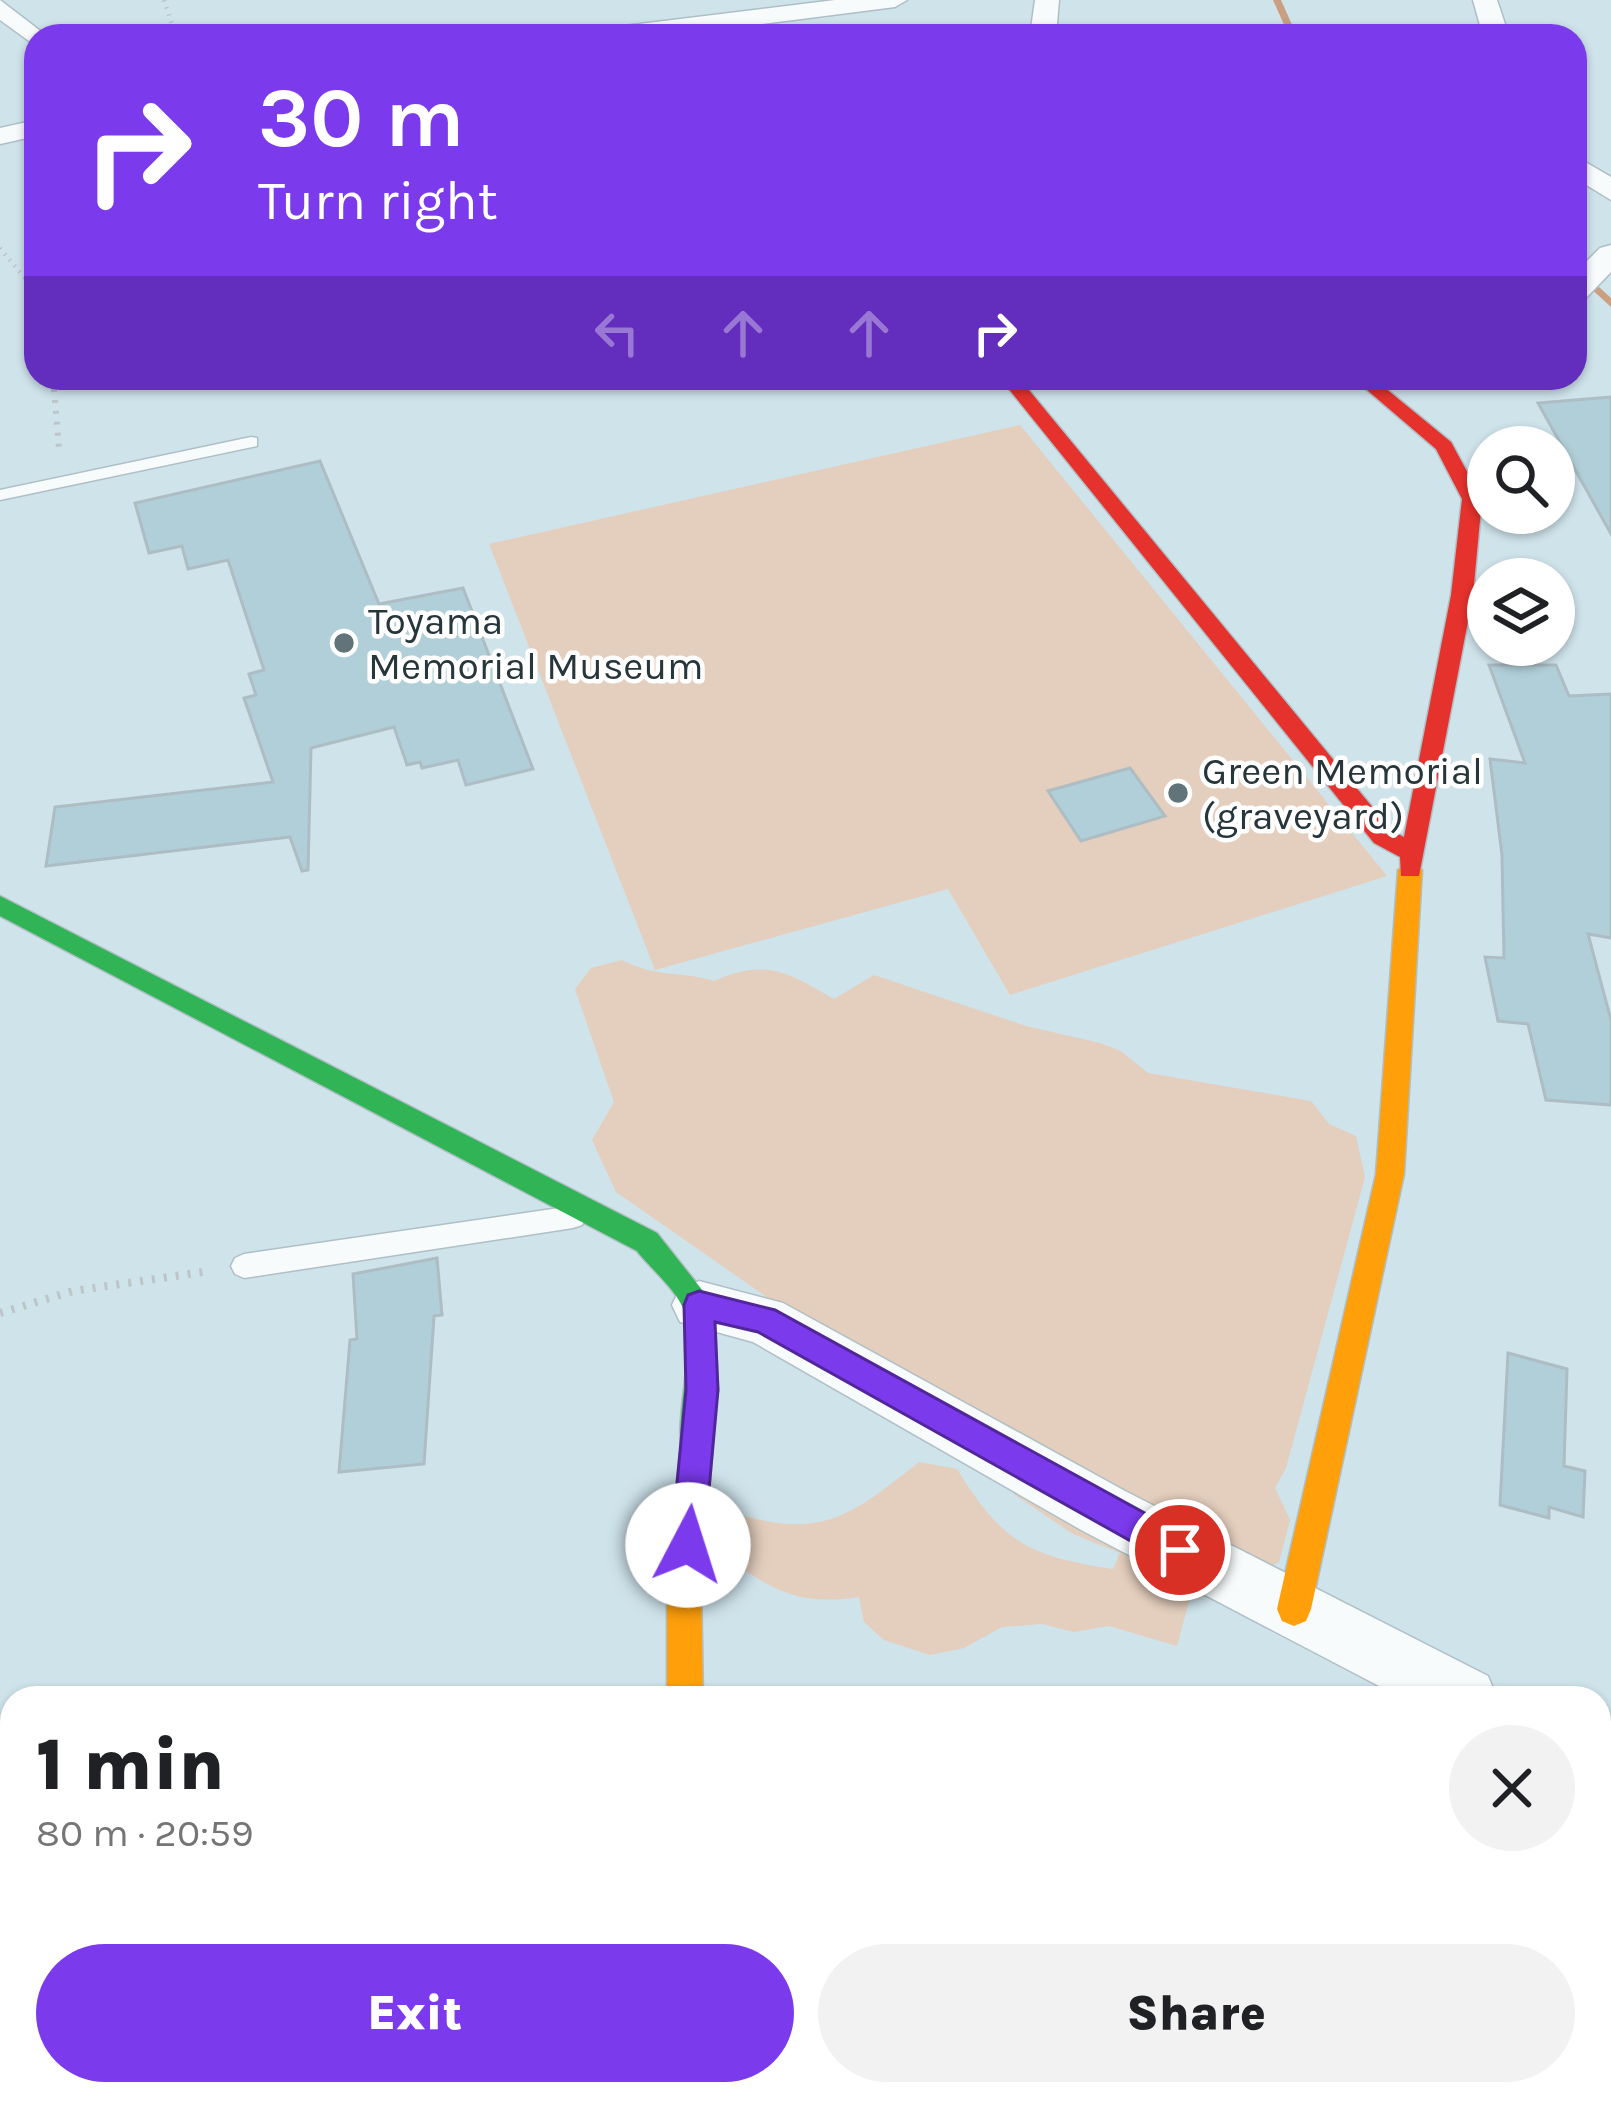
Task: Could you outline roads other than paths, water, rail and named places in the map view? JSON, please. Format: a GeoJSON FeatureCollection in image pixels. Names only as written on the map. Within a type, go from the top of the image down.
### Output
{"type":"FeatureCollection","features":[{"type":"Feature","properties":{"kind":"street"},"geometry":{"type":"LineString","coordinates":[[748,24],[895,0]]}},
{"type":"Feature","properties":{"kind":"street"},"geometry":{"type":"LineString","coordinates":[[0,8],[24,28]]}},
{"type":"Feature","properties":{"kind":"street"},"geometry":{"type":"LineString","coordinates":[[1587,279],[1611,254]]}},
{"type":"Feature","properties":{"kind":"street"},"geometry":{"type":"LineString","coordinates":[[1019,390],[1383,837],[1411,852]]}},
{"type":"Feature","properties":{"kind":"street"},"geometry":{"type":"LineString","coordinates":[[1294,1609],[1390,1174],[1411,852],[1462,595],[1472,500],[1444,446],[1376,390]]}},
{"type":"Feature","properties":{"kind":"street"},"geometry":{"type":"LineString","coordinates":[[0,905],[647,1241],[699,1305],[702,1390],[684,1584],[685,1686]]}},
{"type":"Feature","properties":{"kind":"street"},"geometry":{"type":"LineString","coordinates":[[699,1305],[764,1320],[1104,1511],[1443,1686]]}},
{"type":"Feature","properties":{"kind":"lane"},"geometry":{"type":"LineString","coordinates":[[0,495],[251,442]]}},
{"type":"Feature","properties":{"kind":"lane"},"geometry":{"type":"LineString","coordinates":[[244,1266],[593,1214]]}},
{"type":"Feature","properties":{"kind":"waterway"},"geometry":{"type":"LineString","coordinates":[[1277,0],[1288,24]]}},
{"type":"Feature","properties":{"kind":"waterway"},"geometry":{"type":"LineString","coordinates":[[1587,280],[1611,304]]}},
{"type":"Feature","properties":{"kind":"place","name":"Toyama Memorial Museum"},"geometry":{"type":"Point","coordinates":[344,643]}},
{"type":"Feature","properties":{"kind":"place","name":"Green Memorial (graveyard)"},"geometry":{"type":"Point","coordinates":[1178,793]}}]}
